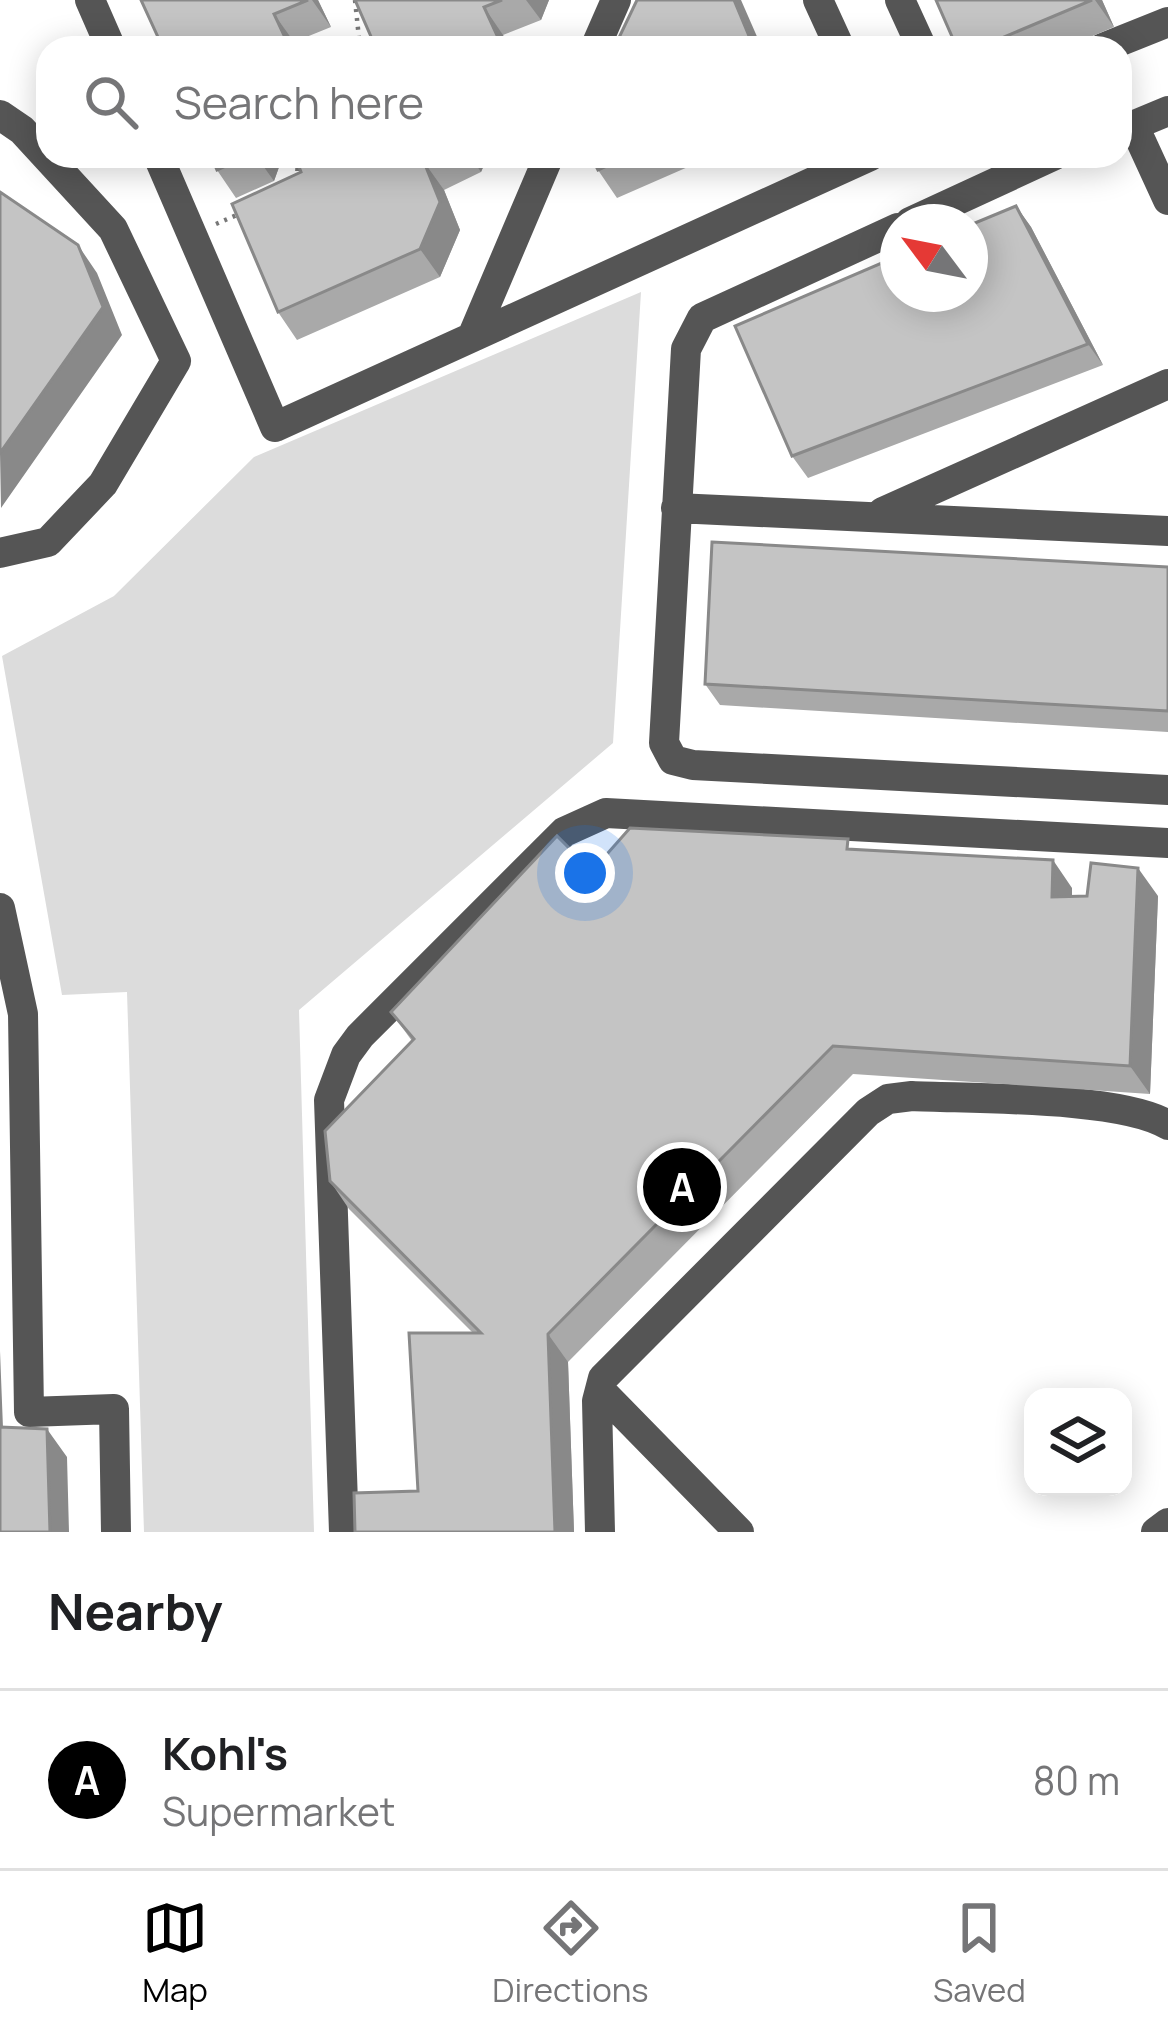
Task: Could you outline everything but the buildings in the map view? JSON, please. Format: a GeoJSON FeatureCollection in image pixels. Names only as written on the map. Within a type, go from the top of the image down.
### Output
{"type":"FeatureCollection","features":[{"type":"Feature","properties":{"kind":"lane"},"geometry":{"type":"LineString","coordinates":[[90,0],[106,36]]}},
{"type":"Feature","properties":{"kind":"lane"},"geometry":{"type":"LineString","coordinates":[[601,36],[616,0]]}},
{"type":"Feature","properties":{"kind":"lane"},"geometry":{"type":"LineString","coordinates":[[818,0],[834,36]]}},
{"type":"Feature","properties":{"kind":"lane"},"geometry":{"type":"LineString","coordinates":[[900,0],[916,36]]}},
{"type":"Feature","properties":{"kind":"lane"},"geometry":{"type":"LineString","coordinates":[[1132,36],[1168,22]]}},
{"type":"Feature","properties":{"kind":"lane"},"geometry":{"type":"LineString","coordinates":[[1132,126],[1168,111]]}},
{"type":"Feature","properties":{"kind":"lane"},"geometry":{"type":"LineString","coordinates":[[0,115],[36,145]]}},
{"type":"Feature","properties":{"kind":"lane"},"geometry":{"type":"LineString","coordinates":[[1132,137],[1168,200]]}},
{"type":"Feature","properties":{"kind":"lane"},"geometry":{"type":"LineString","coordinates":[[0,553],[48,542],[103,484],[176,361],[112,229],[57,168]]}},
{"type":"Feature","properties":{"kind":"lane"},"geometry":{"type":"LineString","coordinates":[[163,168],[275,428],[844,168]]}},
{"type":"Feature","properties":{"kind":"lane"},"geometry":{"type":"LineString","coordinates":[[472,337],[544,168]]}},
{"type":"Feature","properties":{"kind":"lane"},"geometry":{"type":"LineString","coordinates":[[949,204],[1027,168]]}},
{"type":"Feature","properties":{"kind":"lane"},"geometry":{"type":"LineString","coordinates":[[880,235],[702,318],[686,349],[664,743],[674,760],[692,765],[1168,790]]}},
{"type":"Feature","properties":{"kind":"lane"},"geometry":{"type":"LineString","coordinates":[[874,516],[1168,385]]}},
{"type":"Feature","properties":{"kind":"lane"},"geometry":{"type":"LineString","coordinates":[[676,508],[1168,531]]}},
{"type":"Feature","properties":{"kind":"lane"},"geometry":{"type":"LineString","coordinates":[[344,1532],[329,1100],[334,1079],[360,1036],[564,832],[606,812],[1168,844]]}},
{"type":"Feature","properties":{"kind":"lane"},"geometry":{"type":"LineString","coordinates":[[0,908],[23,1014],[29,1412],[114,1409],[116,1532]]}},
{"type":"Feature","properties":{"kind":"lane"},"geometry":{"type":"LineString","coordinates":[[600,1532],[603,1378],[868,1112],[888,1099],[921,1096],[1116,1107],[1168,1125]]}},
{"type":"Feature","properties":{"kind":"lane"},"geometry":{"type":"LineString","coordinates":[[600,1390],[739,1532]]}},
{"type":"Feature","properties":{"kind":"lane"},"geometry":{"type":"LineString","coordinates":[[1156,1532],[1168,1522]]}},
{"type":"Feature","properties":{"kind":"path"},"geometry":{"type":"LineString","coordinates":[[345,0],[354,1],[358,36]]}},
{"type":"Feature","properties":{"kind":"path"},"geometry":{"type":"LineString","coordinates":[[298,168],[298,186]]}},
{"type":"Feature","properties":{"kind":"path"},"geometry":{"type":"LineString","coordinates":[[192,235],[256,206]]}},
{"type":"Feature","properties":{"kind":"shaded area"},"geometry":{"type":"Polygon","coordinates":[[[641,292],[613,743],[299,1010],[314,1532],[144,1532],[127,992],[62,995],[2,656],[114,596],[254,457],[641,292]]]}},
{"type":"Feature","properties":{"kind":"place","name":"Kohl's"},"geometry":{"type":"Point","coordinates":[682,1187]}}]}
